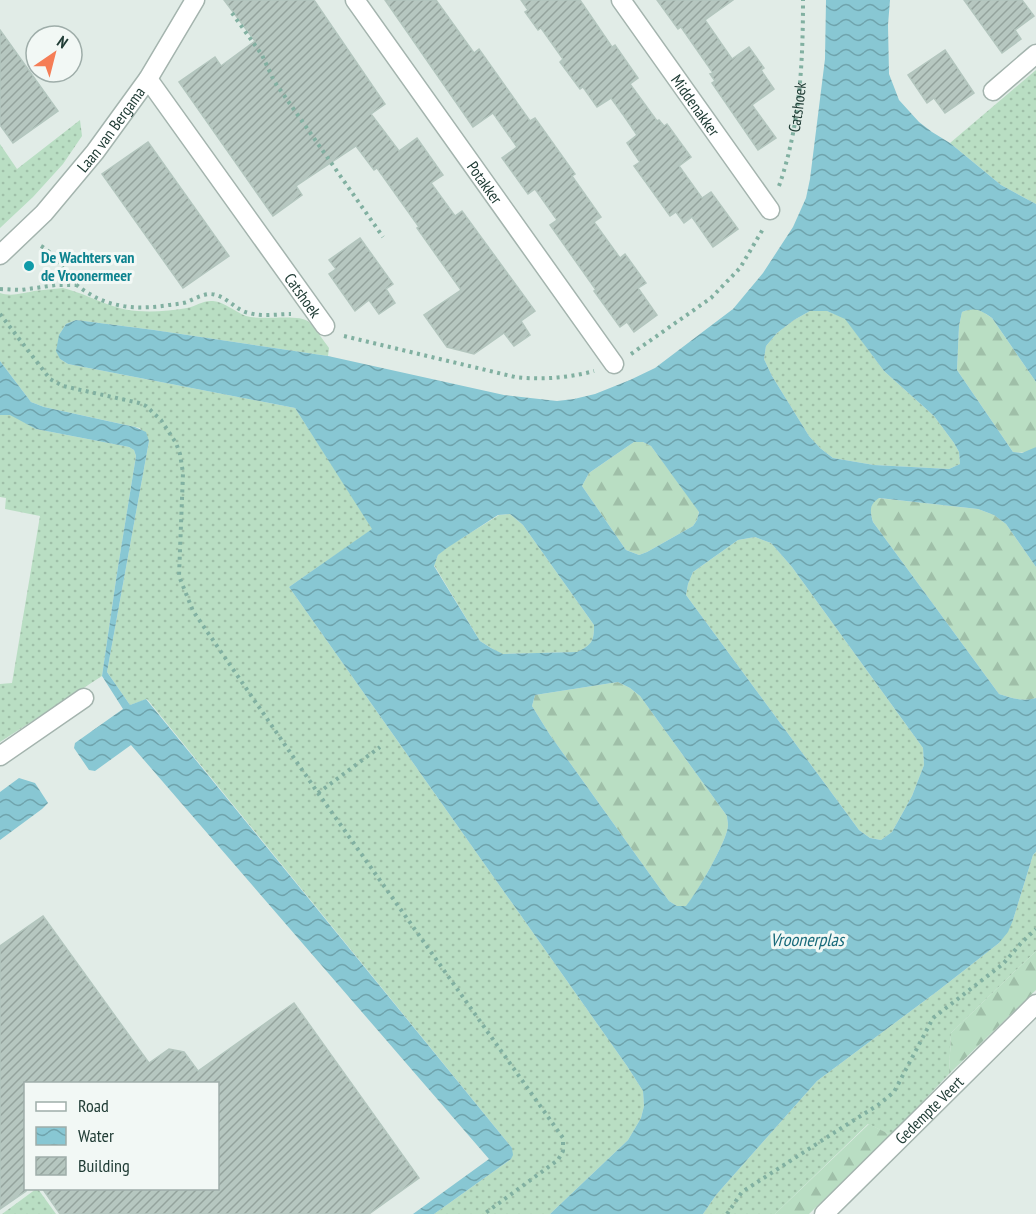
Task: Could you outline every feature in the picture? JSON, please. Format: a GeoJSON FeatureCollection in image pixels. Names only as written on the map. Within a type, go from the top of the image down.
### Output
{"type":"FeatureCollection","features":[{"type":"Feature","properties":{"kind":"street","name":"Potakker"},"geometry":{"type":"LineString","coordinates":[[355,0],[614,364]]}},
{"type":"Feature","properties":{"kind":"street","name":"Middenakker"},"geometry":{"type":"LineString","coordinates":[[621,0],[770,210]]}},
{"type":"Feature","properties":{"kind":"street","name":"Laan van Bergama"},"geometry":{"type":"LineString","coordinates":[[8,246],[44,213],[95,152],[148,79],[188,4]]}},
{"type":"Feature","properties":{"kind":"street"},"geometry":{"type":"LineString","coordinates":[[993,91],[1036,54]]}},
{"type":"Feature","properties":{"kind":"street","name":"Catshoek"},"geometry":{"type":"LineString","coordinates":[[148,79],[325,327]]}},
{"type":"Feature","properties":{"kind":"street"},"geometry":{"type":"LineString","coordinates":[[0,756],[84,698]]}},
{"type":"Feature","properties":{"kind":"street","name":"Gedempte Veert"},"geometry":{"type":"LineString","coordinates":[[824,1214],[1036,1004]]}},
{"type":"Feature","properties":{"kind":"path","name":"Catshoek"},"geometry":{"type":"LineString","coordinates":[[325,327],[337,334],[515,377],[534,379],[580,375],[614,364],[640,348],[711,298],[727,283],[750,253],[762,231],[786,163],[798,103],[803,0]]}},
{"type":"Feature","properties":{"kind":"path"},"geometry":{"type":"LineString","coordinates":[[232,13],[262,55],[274,81],[383,237]]}},
{"type":"Feature","properties":{"kind":"path"},"geometry":{"type":"LineString","coordinates":[[8,246],[47,249],[77,285],[106,302],[149,308],[188,302],[208,294],[220,296],[250,314],[306,315],[325,327]]}},
{"type":"Feature","properties":{"kind":"path"},"geometry":{"type":"LineString","coordinates":[[0,289],[21,290],[56,285],[77,285]]}},
{"type":"Feature","properties":{"kind":"path"},"geometry":{"type":"LineString","coordinates":[[0,314],[50,379],[56,383],[139,403],[146,406],[161,420],[180,454],[182,465],[179,576],[193,612],[318,793],[563,1138],[563,1151],[558,1161],[484,1214]]}},
{"type":"Feature","properties":{"kind":"path"},"geometry":{"type":"LineString","coordinates":[[318,793],[380,747]]}},
{"type":"Feature","properties":{"kind":"path"},"geometry":{"type":"LineString","coordinates":[[727,1214],[742,1192],[878,1105],[894,1092],[933,1018],[1003,964],[1036,929]]}},
{"type":"Feature","properties":{"kind":"green space"},"geometry":{"type":"Polygon","coordinates":[[[1036,70],[1036,204],[1001,185],[950,143],[1036,70]]]}},
{"type":"Feature","properties":{"kind":"green space"},"geometry":{"type":"Polygon","coordinates":[[[80,120],[82,136],[63,164],[0,228],[0,144],[17,169],[80,120]]]}},
{"type":"Feature","properties":{"kind":"green space"},"geometry":{"type":"Polygon","coordinates":[[[63,288],[127,310],[175,310],[213,301],[222,303],[246,316],[304,319],[311,324],[329,348],[328,356],[76,320],[66,324],[59,335],[60,359],[68,364],[295,408],[373,529],[289,587],[643,1091],[644,1106],[641,1118],[628,1140],[550,1214],[434,1214],[511,1159],[512,1148],[147,699],[130,705],[107,672],[149,441],[140,428],[44,407],[31,402],[0,361],[0,293],[13,295],[63,288]]]}},
{"type":"Feature","properties":{"kind":"green space"},"geometry":{"type":"Polygon","coordinates":[[[973,308],[992,318],[1036,382],[1036,447],[1030,450],[1013,452],[957,370],[962,312],[973,308]]]}},
{"type":"Feature","properties":{"kind":"green space"},"geometry":{"type":"Polygon","coordinates":[[[810,311],[827,311],[845,318],[884,371],[934,416],[959,452],[960,464],[949,469],[874,465],[833,458],[820,448],[809,436],[764,359],[766,346],[777,333],[810,311]]]}},
{"type":"Feature","properties":{"kind":"green space"},"geometry":{"type":"Polygon","coordinates":[[[10,414],[36,429],[129,447],[134,450],[136,456],[102,676],[0,742],[0,684],[12,683],[40,516],[5,509],[6,498],[0,497],[0,415],[10,414]]]}},
{"type":"Feature","properties":{"kind":"green space"},"geometry":{"type":"Polygon","coordinates":[[[634,442],[643,442],[651,446],[699,511],[693,526],[639,555],[626,550],[582,486],[589,473],[634,442]]]}},
{"type":"Feature","properties":{"kind":"green space"},"geometry":{"type":"Polygon","coordinates":[[[878,498],[978,509],[994,515],[1006,524],[1036,567],[1036,698],[1022,700],[999,694],[873,522],[871,508],[878,498]]]}},
{"type":"Feature","properties":{"kind":"green space"},"geometry":{"type":"Polygon","coordinates":[[[510,514],[523,525],[594,625],[591,642],[577,652],[502,654],[491,648],[480,641],[434,565],[438,555],[446,548],[499,515],[510,514]]]}},
{"type":"Feature","properties":{"kind":"green space"},"geometry":{"type":"Polygon","coordinates":[[[755,537],[771,543],[792,567],[923,748],[924,765],[912,796],[892,832],[881,840],[870,838],[859,830],[686,595],[693,572],[738,540],[755,537]]]}},
{"type":"Feature","properties":{"kind":"green space"},"geometry":{"type":"Polygon","coordinates":[[[618,682],[640,696],[727,816],[727,832],[723,842],[686,907],[677,906],[669,901],[550,735],[532,706],[535,695],[618,682]]]}},
{"type":"Feature","properties":{"kind":"green space"},"geometry":{"type":"Polygon","coordinates":[[[1036,852],[1036,951],[951,1033],[949,1074],[891,1135],[868,1124],[775,1214],[703,1214],[716,1195],[817,1081],[999,943],[1013,920],[1033,855],[1036,852]]]}},
{"type":"Feature","properties":{"kind":"green space"},"geometry":{"type":"Polygon","coordinates":[[[1036,951],[1036,990],[949,1074],[951,1033],[1036,951]]]}},
{"type":"Feature","properties":{"kind":"green space"},"geometry":{"type":"Polygon","coordinates":[[[869,1124],[891,1135],[809,1214],[775,1214],[869,1124]]]}},
{"type":"Feature","properties":{"kind":"green space"},"geometry":{"type":"Polygon","coordinates":[[[35,1190],[39,1190],[56,1214],[2,1214],[35,1190]]]}},
{"type":"Feature","properties":{"kind":"water","name":"Vroonerplas"},"geometry":{"type":"Polygon","coordinates":[[[826,0],[890,0],[889,74],[899,100],[919,122],[950,143],[1001,185],[1036,204],[1036,382],[992,318],[981,311],[962,312],[957,370],[1013,452],[1022,453],[1036,447],[1036,567],[1006,524],[994,515],[978,509],[879,498],[873,503],[871,511],[873,522],[999,694],[1022,700],[1036,698],[1036,852],[1033,855],[1013,920],[1008,932],[999,943],[817,1081],[716,1195],[703,1214],[550,1214],[628,1140],[641,1118],[644,1106],[643,1091],[289,587],[372,529],[295,408],[68,364],[60,359],[56,351],[59,335],[66,324],[76,320],[328,356],[504,395],[557,401],[595,394],[655,368],[733,309],[763,273],[793,227],[806,198],[825,59],[826,0]],[[810,311],[777,333],[766,346],[764,359],[809,436],[820,448],[833,458],[874,465],[949,469],[960,464],[959,452],[934,416],[884,371],[845,319],[827,311],[810,311]],[[634,442],[589,473],[582,486],[626,550],[639,555],[647,552],[693,526],[697,520],[699,512],[651,446],[643,442],[634,442]],[[510,514],[498,515],[438,555],[434,566],[480,641],[503,654],[577,652],[586,647],[593,639],[594,625],[523,525],[510,514]],[[755,537],[738,540],[693,572],[686,595],[859,830],[870,838],[881,840],[892,832],[912,796],[924,765],[923,748],[792,567],[771,543],[755,537]],[[618,682],[535,695],[532,706],[550,735],[669,901],[677,906],[686,906],[704,879],[723,842],[727,832],[727,816],[640,696],[618,682]]]}},
{"type":"Feature","properties":{"kind":"water"},"geometry":{"type":"Polygon","coordinates":[[[0,361],[31,402],[44,407],[135,427],[146,432],[149,441],[107,672],[130,705],[146,699],[512,1148],[511,1159],[434,1214],[413,1214],[489,1159],[131,745],[95,771],[89,770],[74,748],[75,743],[123,709],[102,676],[136,456],[134,450],[129,447],[36,429],[10,415],[0,415],[0,361]]]}},
{"type":"Feature","properties":{"kind":"water"},"geometry":{"type":"Polygon","coordinates":[[[19,778],[35,783],[48,803],[0,840],[0,792],[19,778]]]}},
{"type":"Feature","properties":{"kind":"building"},"geometry":{"type":"Polygon","coordinates":[[[224,0],[314,0],[385,104],[371,114],[399,151],[417,138],[443,175],[431,183],[455,216],[462,211],[535,311],[521,321],[530,335],[514,346],[504,333],[474,354],[447,347],[424,315],[461,290],[377,168],[374,170],[356,146],[296,186],[302,195],[273,216],[179,82],[215,57],[221,66],[255,41],[224,0]]]}},
{"type":"Feature","properties":{"kind":"building"},"geometry":{"type":"Polygon","coordinates":[[[385,0],[436,0],[474,53],[479,49],[530,121],[535,118],[575,174],[572,176],[601,217],[594,222],[620,258],[625,254],[646,283],[638,288],[657,315],[634,332],[627,322],[620,327],[550,225],[557,220],[535,189],[528,194],[502,158],[517,147],[493,113],[473,127],[385,0]]]}},
{"type":"Feature","properties":{"kind":"building"},"geometry":{"type":"Polygon","coordinates":[[[521,0],[580,0],[612,47],[615,45],[638,78],[630,84],[657,121],[659,120],[664,126],[667,124],[691,157],[679,166],[702,198],[711,192],[738,229],[713,247],[692,217],[684,223],[676,212],[670,216],[634,166],[640,162],[627,143],[637,135],[624,116],[611,98],[597,107],[583,87],[580,89],[560,62],[563,59],[541,28],[538,30],[525,12],[528,10],[521,0]]]}},
{"type":"Feature","properties":{"kind":"building"},"geometry":{"type":"Polygon","coordinates":[[[657,0],[733,0],[705,20],[732,59],[749,47],[764,68],[761,70],[774,89],[752,105],[776,138],[758,150],[712,83],[715,81],[710,74],[713,73],[681,27],[678,29],[657,0]]]}},
{"type":"Feature","properties":{"kind":"building"},"geometry":{"type":"Polygon","coordinates":[[[964,0],[1022,0],[1034,16],[1015,30],[1021,39],[1002,53],[964,0]]]}},
{"type":"Feature","properties":{"kind":"building"},"geometry":{"type":"Polygon","coordinates":[[[0,30],[24,64],[24,84],[39,84],[58,111],[13,143],[0,125],[0,30]]]}},
{"type":"Feature","properties":{"kind":"building"},"geometry":{"type":"Polygon","coordinates":[[[945,50],[974,93],[945,113],[934,98],[927,103],[908,75],[945,50]]]}},
{"type":"Feature","properties":{"kind":"building"},"geometry":{"type":"Polygon","coordinates":[[[148,142],[229,256],[183,288],[102,174],[148,142]]]}},
{"type":"Feature","properties":{"kind":"building"},"geometry":{"type":"Polygon","coordinates":[[[360,238],[393,284],[386,289],[395,303],[379,314],[369,300],[355,311],[329,274],[336,269],[329,260],[360,238]]]}},
{"type":"Feature","properties":{"kind":"building"},"geometry":{"type":"Polygon","coordinates":[[[43,916],[149,1063],[169,1049],[184,1052],[198,1071],[294,1003],[419,1178],[369,1214],[60,1214],[43,1190],[219,1190],[219,1082],[24,1082],[24,1190],[26,1191],[0,1209],[0,946],[43,916]]]}},
{"type":"Feature","properties":{"kind":"place","name":"De Wachters van de Vroonermeer"},"geometry":{"type":"Point","coordinates":[29,266]}}]}
